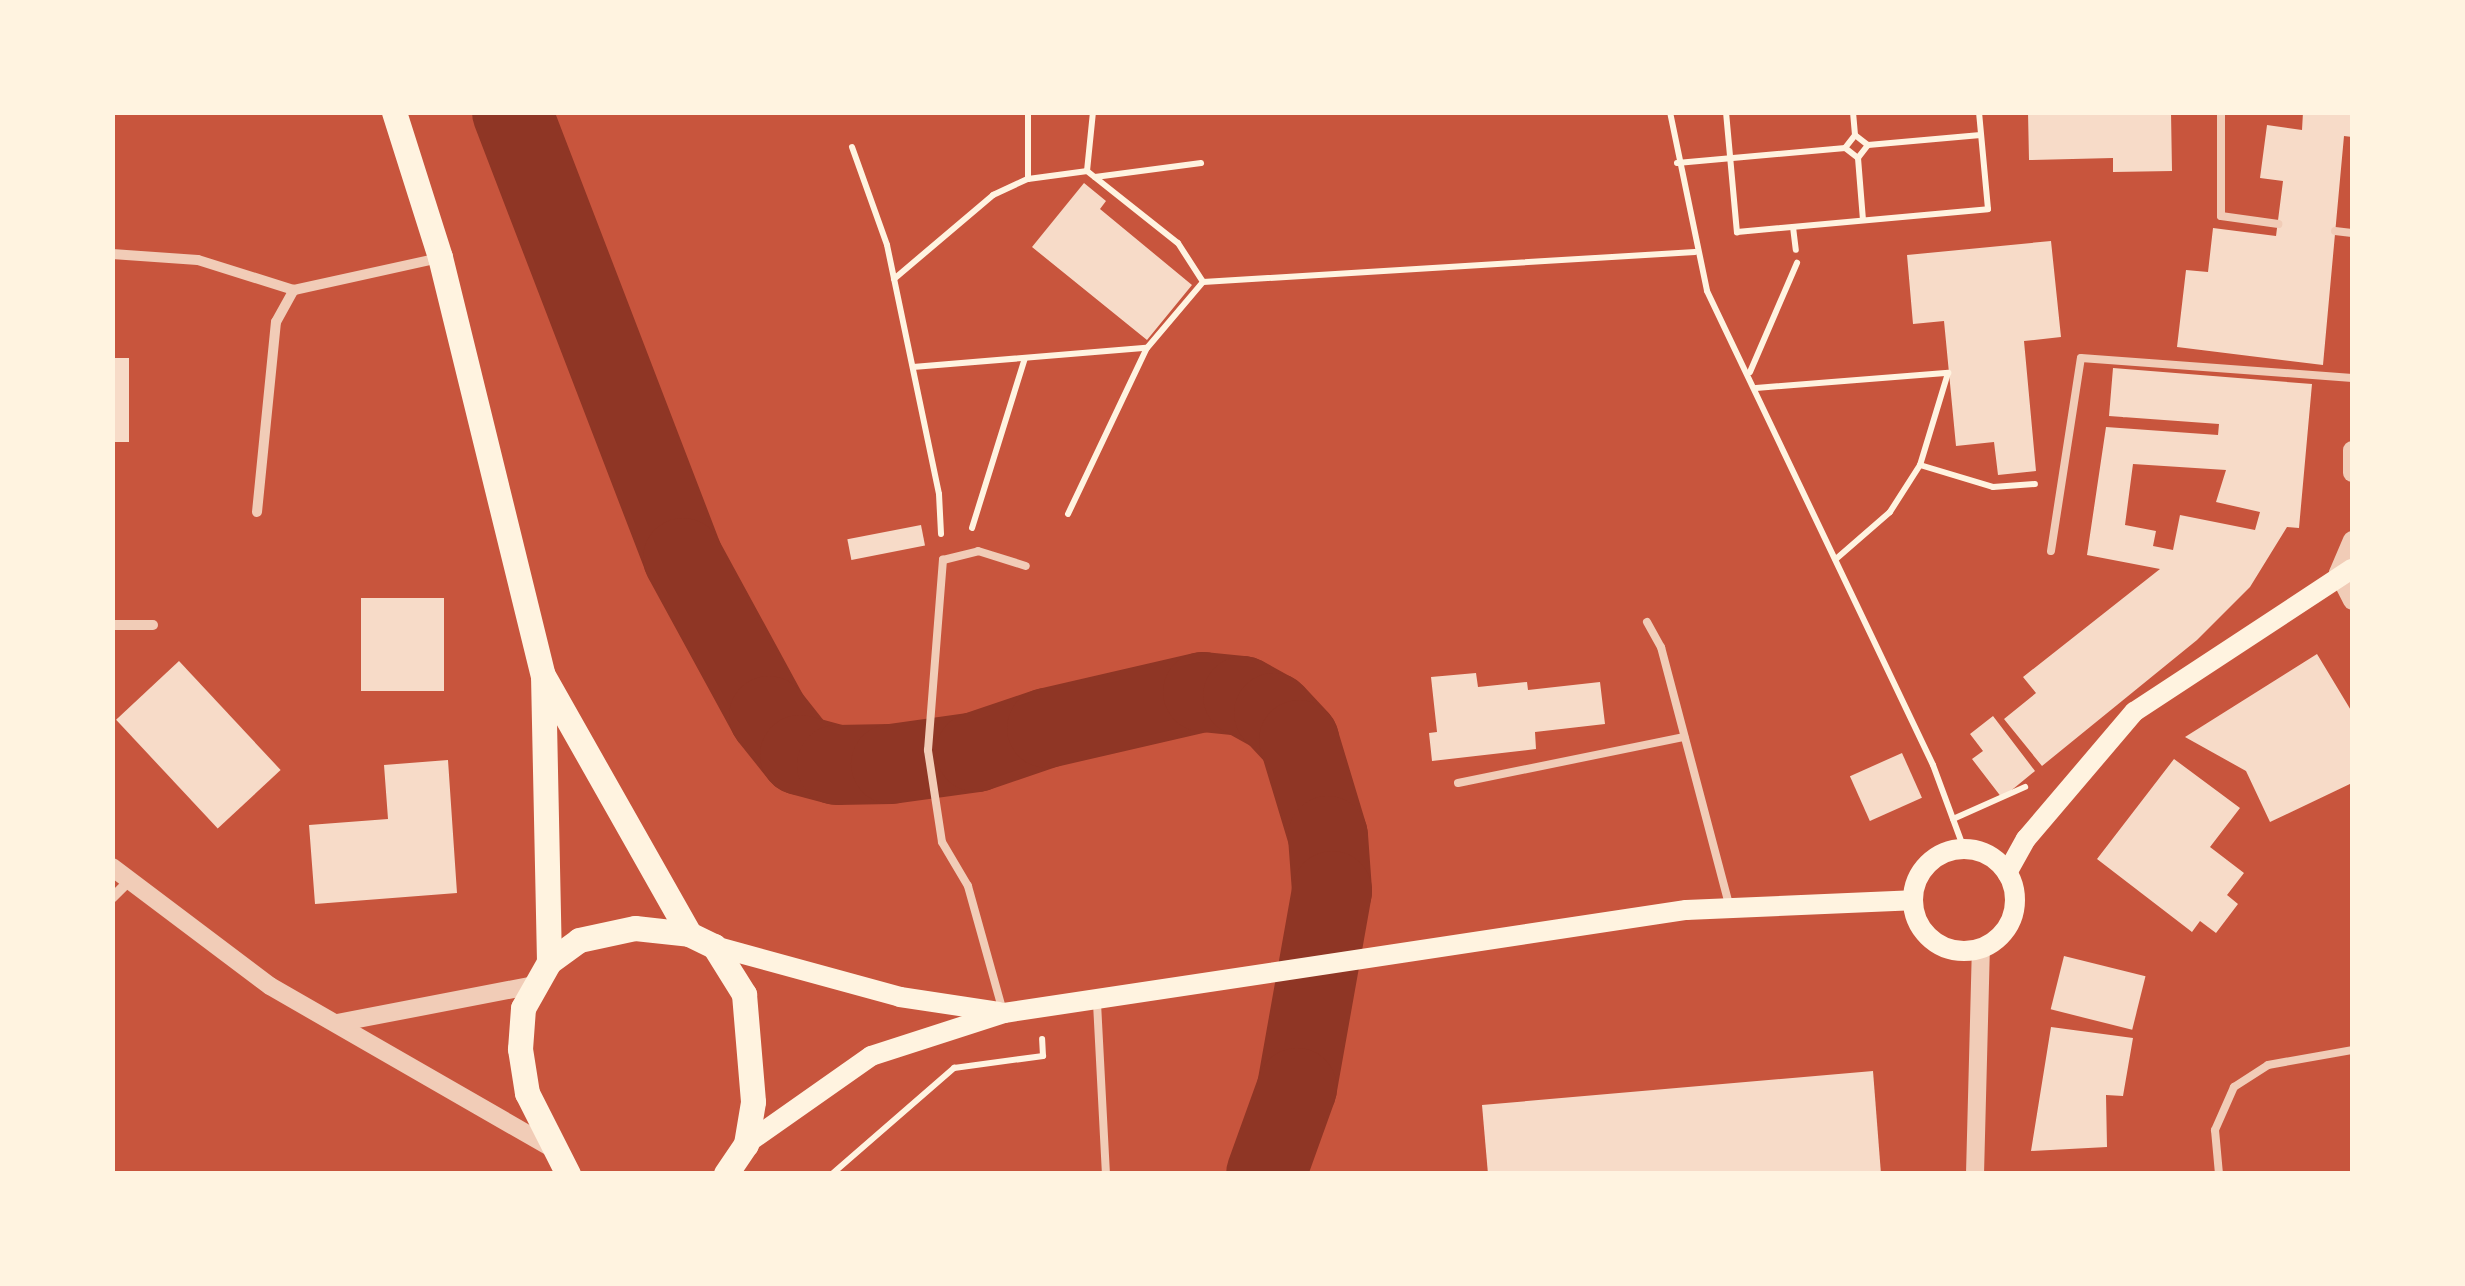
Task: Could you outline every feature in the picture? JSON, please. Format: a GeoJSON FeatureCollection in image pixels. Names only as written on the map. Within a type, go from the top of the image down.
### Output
{"type":"FeatureCollection","features":[{"type":"Feature","properties":{"kind":"main road"},"geometry":{"type":"LineString","coordinates":[[394,112],[440,258],[543,675],[550,962]]}},
{"type":"Feature","properties":{"kind":"main road"},"geometry":{"type":"LineString","coordinates":[[2008,873],[1989,855],[1964,849],[1927,864],[1912,900],[1928,938],[1953,950],[1981,949],[2012,917],[2008,873],[2026,839],[2134,712],[2346,571]]}},
{"type":"Feature","properties":{"kind":"main road"},"geometry":{"type":"LineString","coordinates":[[543,675],[690,934]]}},
{"type":"Feature","properties":{"kind":"main road"},"geometry":{"type":"LineString","coordinates":[[728,1172],[746,1144],[871,1056],[1004,1013],[1686,910],[1912,900]]}},
{"type":"Feature","properties":{"kind":"main road"},"geometry":{"type":"LineString","coordinates":[[568,1174],[550,1148],[528,1093],[520,1049],[523,1008],[534,985],[550,962],[579,940],[608,930],[690,934],[714,946],[900,997],[1004,1013]]}},
{"type":"Feature","properties":{"kind":"main road"},"geometry":{"type":"LineString","coordinates":[[714,946],[732,968],[751,1028],[752,1102],[746,1144]]}},
{"type":"Feature","properties":{"kind":"street"},"geometry":{"type":"LineString","coordinates":[[112,254],[198,260],[294,290],[440,258]]}},
{"type":"Feature","properties":{"kind":"street"},"geometry":{"type":"LineString","coordinates":[[257,512],[276,322],[294,290]]}},
{"type":"Feature","properties":{"kind":"street"},"geometry":{"type":"LineString","coordinates":[[2352,450],[2352,472]]}},
{"type":"Feature","properties":{"kind":"street"},"geometry":{"type":"LineString","coordinates":[[2352,540],[2346,571],[2352,601]]}},
{"type":"Feature","properties":{"kind":"street"},"geometry":{"type":"LineString","coordinates":[[112,626],[152,624]]}},
{"type":"Feature","properties":{"kind":"street"},"geometry":{"type":"LineString","coordinates":[[112,867],[127,883],[270,986],[550,1148]]}},
{"type":"Feature","properties":{"kind":"street"},"geometry":{"type":"LineString","coordinates":[[112,898],[127,883]]}},
{"type":"Feature","properties":{"kind":"street"},"geometry":{"type":"LineString","coordinates":[[1975,1174],[1981,949]]}},
{"type":"Feature","properties":{"kind":"street"},"geometry":{"type":"LineString","coordinates":[[338,1023],[534,985]]}},
{"type":"Feature","properties":{"kind":"lane"},"geometry":{"type":"LineString","coordinates":[[2221,112],[2221,216],[2278,224]]}},
{"type":"Feature","properties":{"kind":"lane"},"geometry":{"type":"LineString","coordinates":[[2335,231],[2352,233]]}},
{"type":"Feature","properties":{"kind":"lane"},"geometry":{"type":"LineString","coordinates":[[2051,551],[2066,486],[2081,358],[2352,378]]}},
{"type":"Feature","properties":{"kind":"lane"},"geometry":{"type":"LineString","coordinates":[[1004,1013],[968,886],[942,842],[928,750],[942,560],[964,550],[1026,566]]}},
{"type":"Feature","properties":{"kind":"lane"},"geometry":{"type":"LineString","coordinates":[[1646,622],[1660,647],[1730,910]]}},
{"type":"Feature","properties":{"kind":"lane"},"geometry":{"type":"LineString","coordinates":[[1458,782],[1684,738]]}},
{"type":"Feature","properties":{"kind":"lane"},"geometry":{"type":"LineString","coordinates":[[1097,998],[1106,1174]]}},
{"type":"Feature","properties":{"kind":"lane"},"geometry":{"type":"LineString","coordinates":[[2219,1174],[2215,1130],[2234,1087],[2268,1066],[2352,1050]]}},
{"type":"Feature","properties":{"kind":"path"},"geometry":{"type":"LineString","coordinates":[[1028,112],[1028,179]]}},
{"type":"Feature","properties":{"kind":"path"},"geometry":{"type":"LineString","coordinates":[[1087,171],[1093,112]]}},
{"type":"Feature","properties":{"kind":"path"},"geometry":{"type":"LineString","coordinates":[[1670,112],[1695,252],[1707,291],[1836,559],[1964,849]]}},
{"type":"Feature","properties":{"kind":"path"},"geometry":{"type":"LineString","coordinates":[[1726,112],[1737,232],[1988,208],[1979,112]]}},
{"type":"Feature","properties":{"kind":"path"},"geometry":{"type":"LineString","coordinates":[[1844,148],[1855,135],[1853,112]]}},
{"type":"Feature","properties":{"kind":"path"},"geometry":{"type":"LineString","coordinates":[[1855,135],[1868,145],[1981,135]]}},
{"type":"Feature","properties":{"kind":"path"},"geometry":{"type":"LineString","coordinates":[[1863,220],[1858,158],[1868,145]]}},
{"type":"Feature","properties":{"kind":"path"},"geometry":{"type":"LineString","coordinates":[[852,147],[894,278],[939,494],[942,560]]}},
{"type":"Feature","properties":{"kind":"path"},"geometry":{"type":"LineString","coordinates":[[1678,164],[1844,148],[1858,158]]}},
{"type":"Feature","properties":{"kind":"path"},"geometry":{"type":"LineString","coordinates":[[1095,177],[1201,163]]}},
{"type":"Feature","properties":{"kind":"path"},"geometry":{"type":"LineString","coordinates":[[894,278],[963,214],[1028,179],[1087,171],[1178,243],[1203,282]]}},
{"type":"Feature","properties":{"kind":"path"},"geometry":{"type":"LineString","coordinates":[[1793,226],[1796,250]]}},
{"type":"Feature","properties":{"kind":"path"},"geometry":{"type":"LineString","coordinates":[[1068,514],[1148,348],[1203,282],[1695,252]]}},
{"type":"Feature","properties":{"kind":"path"},"geometry":{"type":"LineString","coordinates":[[1749,373],[1798,264]]}},
{"type":"Feature","properties":{"kind":"path"},"geometry":{"type":"LineString","coordinates":[[913,367],[1148,348]]}},
{"type":"Feature","properties":{"kind":"path"},"geometry":{"type":"LineString","coordinates":[[964,550],[1025,358]]}},
{"type":"Feature","properties":{"kind":"path"},"geometry":{"type":"LineString","coordinates":[[1756,388],[1948,372],[1920,465],[1890,512],[1836,559]]}},
{"type":"Feature","properties":{"kind":"path"},"geometry":{"type":"LineString","coordinates":[[1920,465],[1992,487],[2066,486]]}},
{"type":"Feature","properties":{"kind":"path"},"geometry":{"type":"LineString","coordinates":[[1953,819],[2026,786]]}},
{"type":"Feature","properties":{"kind":"path"},"geometry":{"type":"LineString","coordinates":[[832,1174],[954,1068],[1043,1056],[1038,1008]]}},
{"type":"Feature","properties":{"kind":"building"},"geometry":{"type":"Polygon","coordinates":[[[2028,112],[2171,112],[2172,171],[2113,172],[2113,158],[2029,160],[2028,112]]]}},
{"type":"Feature","properties":{"kind":"building"},"geometry":{"type":"Polygon","coordinates":[[[2303,112],[2352,112],[2352,137],[2344,136],[2323,365],[2177,347],[2186,270],[2208,272],[2213,228],[2276,236],[2283,181],[2260,178],[2267,125],[2302,130],[2303,112]]]}},
{"type":"Feature","properties":{"kind":"building"},"geometry":{"type":"Polygon","coordinates":[[[1084,183],[1106,201],[1100,209],[1192,285],[1147,340],[1032,247],[1084,183]]]}},
{"type":"Feature","properties":{"kind":"building"},"geometry":{"type":"Polygon","coordinates":[[[2051,241],[2061,337],[2024,341],[2036,471],[1998,475],[1994,442],[1956,446],[1944,321],[1913,324],[1907,255],[2051,241]]]}},
{"type":"Feature","properties":{"kind":"building"},"geometry":{"type":"Polygon","coordinates":[[[112,358],[129,358],[129,442],[112,442],[112,358]]]}},
{"type":"Feature","properties":{"kind":"building"},"geometry":{"type":"Polygon","coordinates":[[[2113,368],[2312,384],[2299,528],[2287,527],[2250,587],[2197,640],[2042,766],[2004,719],[2036,693],[2023,677],[2160,569],[2087,555],[2106,427],[2218,435],[2219,424],[2109,416],[2113,368]],[[2133,464],[2125,525],[2156,531],[2153,546],[2173,550],[2180,515],[2255,530],[2260,512],[2216,502],[2226,470],[2133,464]]]}},
{"type":"Feature","properties":{"kind":"building"},"geometry":{"type":"Polygon","coordinates":[[[921,525],[925,546],[851,560],[847,539],[921,525]]]}},
{"type":"Feature","properties":{"kind":"building"},"geometry":{"type":"Polygon","coordinates":[[[361,598],[444,598],[444,691],[361,691],[361,598]]]}},
{"type":"Feature","properties":{"kind":"building"},"geometry":{"type":"Polygon","coordinates":[[[2317,654],[2352,712],[2352,783],[2270,822],[2246,771],[2185,737],[2317,654]]]}},
{"type":"Feature","properties":{"kind":"building"},"geometry":{"type":"Polygon","coordinates":[[[179,661],[281,770],[218,829],[116,720],[179,661]]]}},
{"type":"Feature","properties":{"kind":"building"},"geometry":{"type":"Polygon","coordinates":[[[1476,673],[1478,687],[1527,682],[1528,690],[1600,682],[1605,724],[1535,732],[1536,749],[1432,761],[1429,733],[1437,732],[1431,677],[1476,673]]]}},
{"type":"Feature","properties":{"kind":"building"},"geometry":{"type":"Polygon","coordinates":[[[1993,716],[2035,771],[2002,798],[1972,759],[1983,751],[1970,734],[1993,716]]]}},
{"type":"Feature","properties":{"kind":"building"},"geometry":{"type":"Polygon","coordinates":[[[1902,753],[1922,798],[1870,821],[1850,776],[1902,753]]]}},
{"type":"Feature","properties":{"kind":"building"},"geometry":{"type":"Polygon","coordinates":[[[2174,759],[2240,808],[2210,847],[2244,873],[2227,895],[2238,904],[2216,933],[2200,921],[2192,932],[2097,859],[2174,759]]]}},
{"type":"Feature","properties":{"kind":"building"},"geometry":{"type":"Polygon","coordinates":[[[448,760],[457,893],[315,904],[309,825],[388,819],[384,765],[448,760]]]}},
{"type":"Feature","properties":{"kind":"building"},"geometry":{"type":"Polygon","coordinates":[[[2064,956],[2146,976],[2132,1030],[2051,1009],[2064,956]]]}},
{"type":"Feature","properties":{"kind":"building"},"geometry":{"type":"Polygon","coordinates":[[[2051,1027],[2133,1038],[2123,1096],[2106,1095],[2107,1147],[2031,1151],[2051,1027]]]}},
{"type":"Feature","properties":{"kind":"building"},"geometry":{"type":"Polygon","coordinates":[[[1873,1071],[1881,1174],[1488,1174],[1482,1105],[1873,1071]]]}},
{"type":"Feature","properties":{"kind":"waterway"},"geometry":{"type":"LineString","coordinates":[[512,112],[683,558],[769,716],[800,755],[837,765],[891,764],[976,752],[1047,728],[1203,692],[1243,696],[1274,713],[1299,740],[1328,836],[1332,891],[1297,1088],[1266,1174]]}}]}
